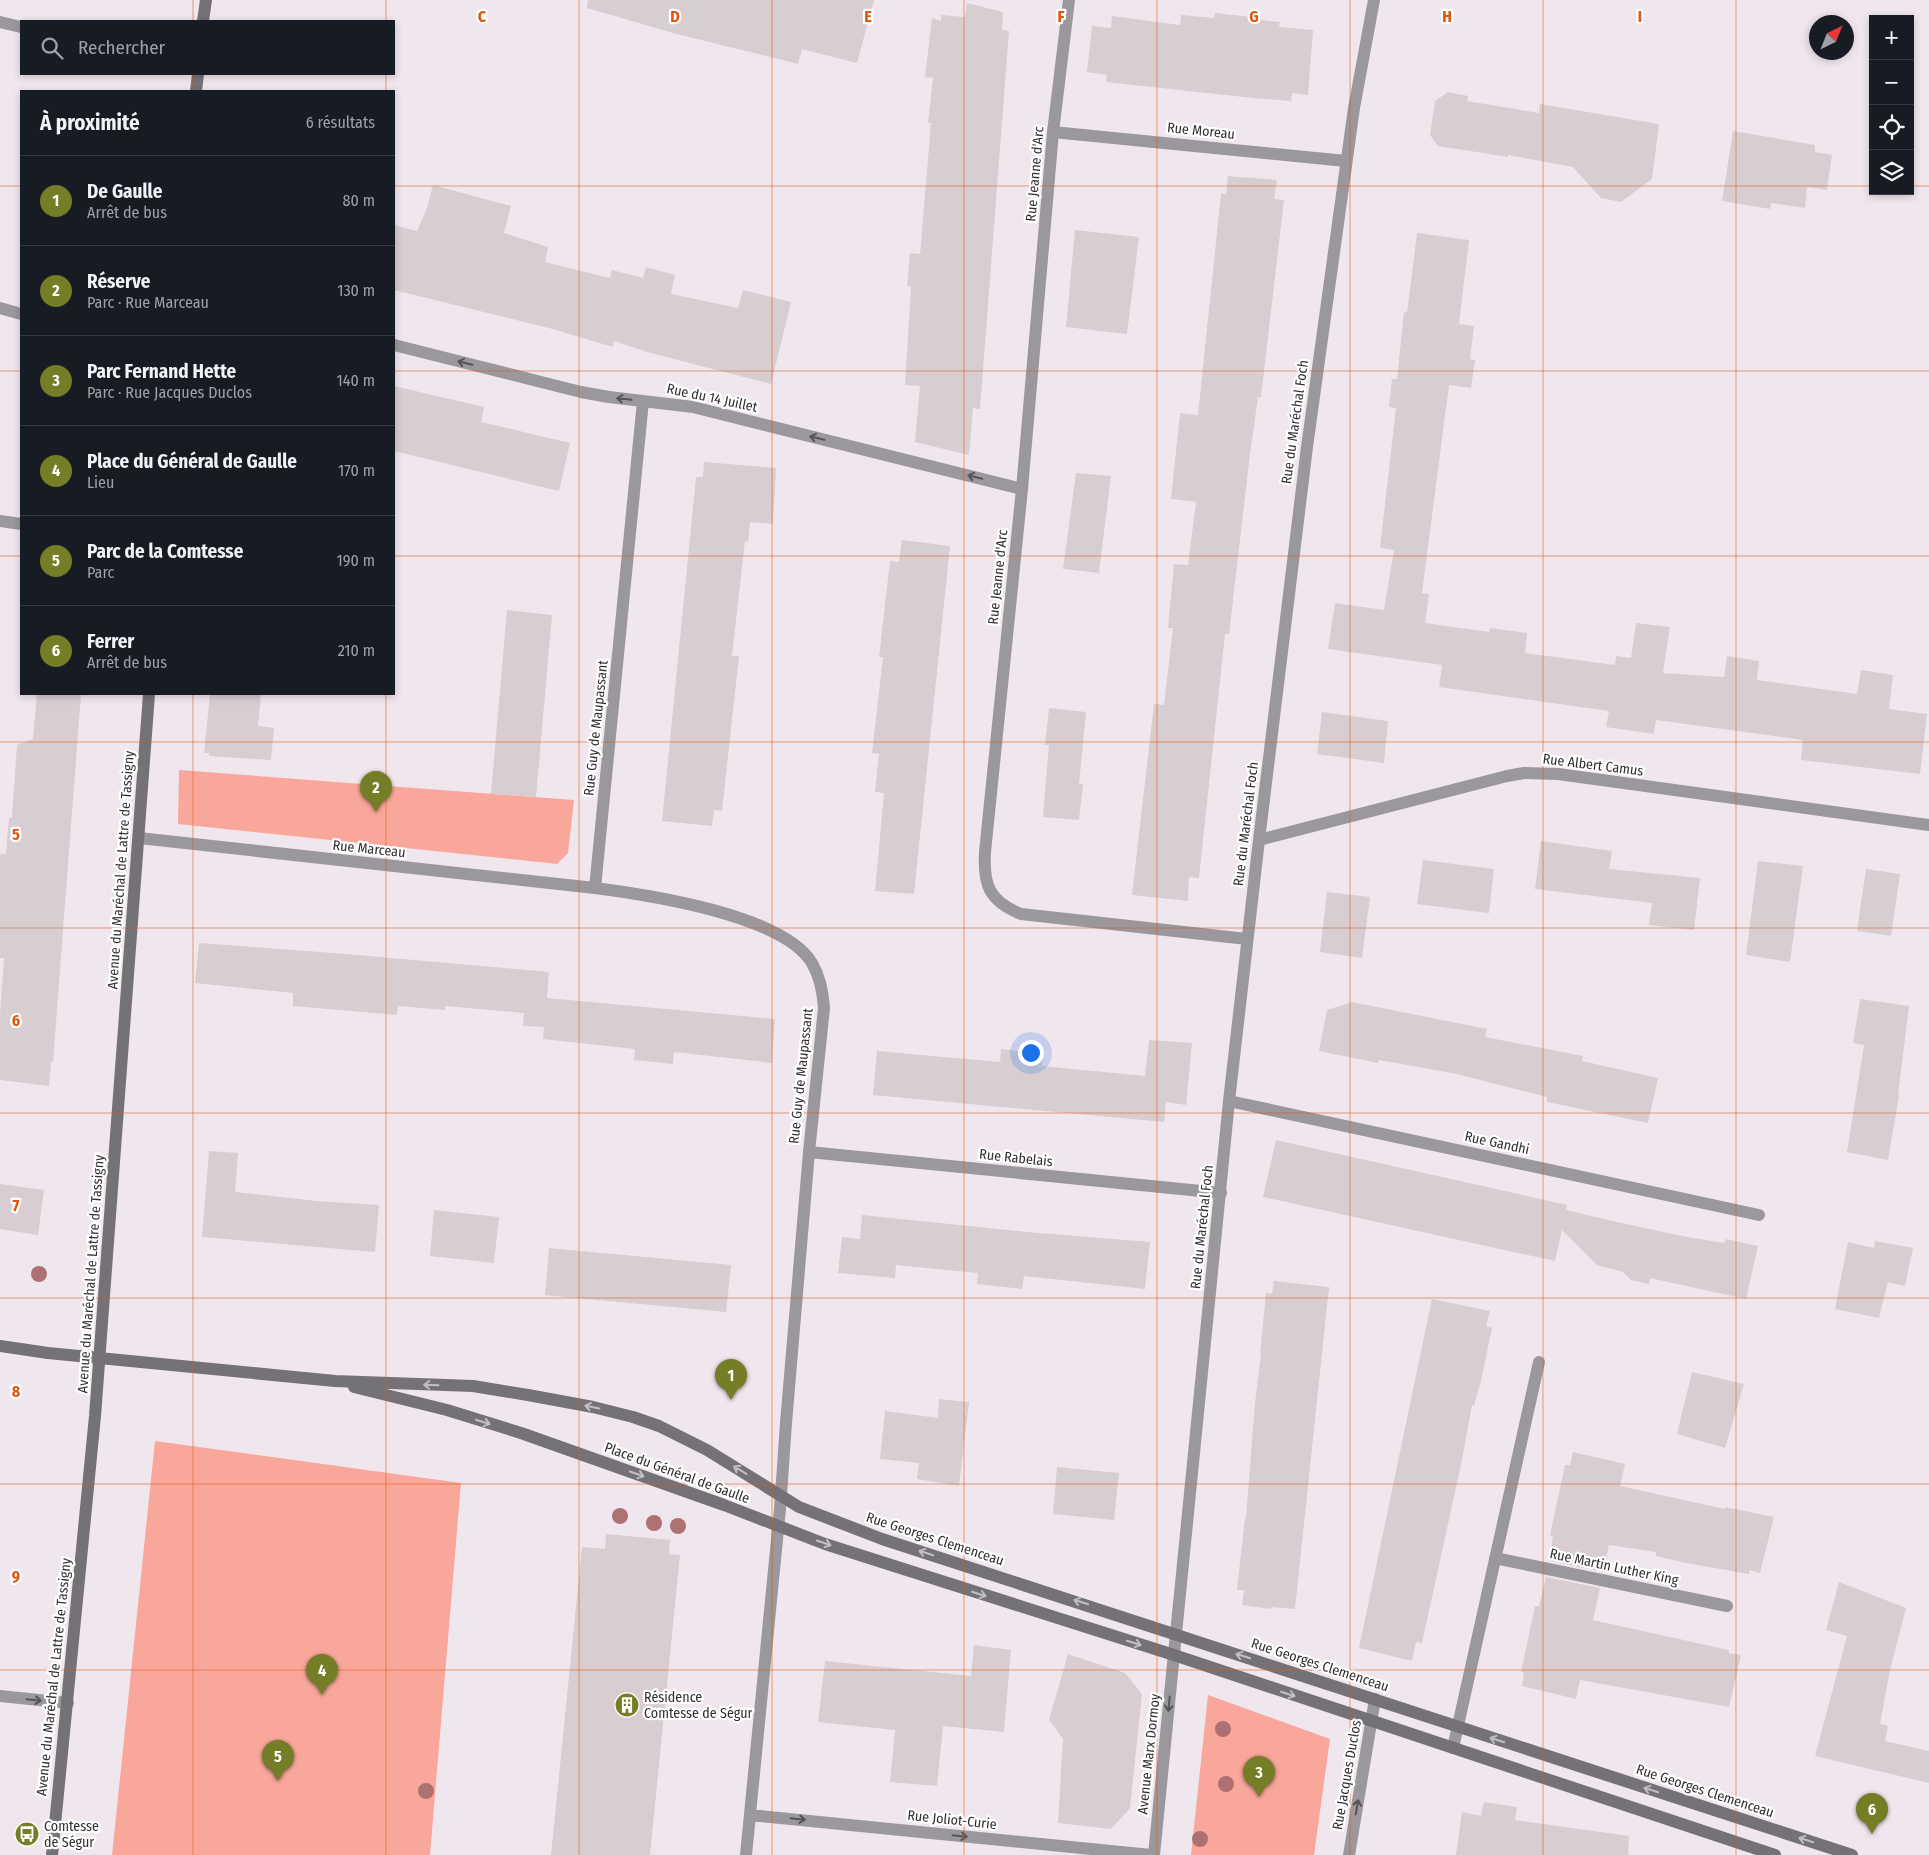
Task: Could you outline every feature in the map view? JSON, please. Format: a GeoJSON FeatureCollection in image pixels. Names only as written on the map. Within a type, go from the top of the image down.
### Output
{"type":"FeatureCollection","features":[{"type":"Feature","properties":{"kind":"street"},"geometry":{"type":"LineString","coordinates":[[203,20],[206,0]]}},
{"type":"Feature","properties":{"kind":"street","name":"Rue Jeanne d'Arc"},"geometry":{"type":"LineString","coordinates":[[1069,0],[1053,132],[1022,489],[985,852],[986,885],[1000,903],[1021,914],[1247,939]]}},
{"type":"Feature","properties":{"kind":"street","name":"Rue du Maréchal Foch"},"geometry":{"type":"LineString","coordinates":[[1174,1655],[1229,1101],[1306,447],[1354,108],[1374,0]]}},
{"type":"Feature","properties":{"kind":"street"},"geometry":{"type":"LineString","coordinates":[[0,22],[20,27]]}},
{"type":"Feature","properties":{"kind":"street"},"geometry":{"type":"LineString","coordinates":[[196,90],[198,75]]}},
{"type":"Feature","properties":{"kind":"street","name":"Rue Moreau"},"geometry":{"type":"LineString","coordinates":[[1053,132],[1346,161]]}},
{"type":"Feature","properties":{"kind":"street"},"geometry":{"type":"LineString","coordinates":[[0,308],[20,314]]}},
{"type":"Feature","properties":{"kind":"street","name":"Rue du 14 Juillet"},"geometry":{"type":"LineString","coordinates":[[395,345],[581,392],[693,407],[1022,489]]}},
{"type":"Feature","properties":{"kind":"street","name":"Rue Guy de Maupassant"},"geometry":{"type":"LineString","coordinates":[[643,401],[595,888],[701,906],[780,935],[808,958],[819,978],[823,993],[824,1008],[809,1152],[786,1414],[782,1496],[746,1855]]}},
{"type":"Feature","properties":{"kind":"street"},"geometry":{"type":"LineString","coordinates":[[0,521],[20,524]]}},
{"type":"Feature","properties":{"kind":"street","name":"Avenue du Maréchal de Lattre de Tassigny"},"geometry":{"type":"LineString","coordinates":[[52,1855],[68,1703],[99,1358],[149,695]]}},
{"type":"Feature","properties":{"kind":"street","name":"Rue Albert Camus"},"geometry":{"type":"LineString","coordinates":[[1259,840],[1524,773],[1558,774],[1929,825]]}},
{"type":"Feature","properties":{"kind":"street","name":"Rue Marceau"},"geometry":{"type":"LineString","coordinates":[[139,838],[595,888]]}},
{"type":"Feature","properties":{"kind":"street","name":"Rue Gandhi"},"geometry":{"type":"LineString","coordinates":[[1229,1101],[1759,1215]]}},
{"type":"Feature","properties":{"kind":"street","name":"Rue Rabelais"},"geometry":{"type":"LineString","coordinates":[[809,1152],[1221,1193]]}},
{"type":"Feature","properties":{"kind":"street","name":"Place du Général de Gaulle"},"geometry":{"type":"LineString","coordinates":[[0,1346],[99,1358],[335,1381],[473,1386],[528,1394],[633,1417],[659,1426],[707,1450],[782,1496]]}},
{"type":"Feature","properties":{"kind":"street"},"geometry":{"type":"LineString","coordinates":[[1453,1748],[1539,1362]]}},
{"type":"Feature","properties":{"kind":"street","name":"Place du Général de Gaulle"},"geometry":{"type":"LineString","coordinates":[[335,1381],[447,1410],[521,1433],[779,1526]]}},
{"type":"Feature","properties":{"kind":"street","name":"Rue Georges Clemenceau"},"geometry":{"type":"LineString","coordinates":[[782,1496],[818,1515],[882,1538],[1852,1855]]}},
{"type":"Feature","properties":{"kind":"street"},"geometry":{"type":"LineString","coordinates":[[779,1526],[896,1567],[1174,1655],[1775,1855]]}},
{"type":"Feature","properties":{"kind":"street","name":"Rue Martin Luther King"},"geometry":{"type":"LineString","coordinates":[[1495,1558],[1727,1606]]}},
{"type":"Feature","properties":{"kind":"street","name":"Avenue Marx Dormoy"},"geometry":{"type":"LineString","coordinates":[[1152,1855],[1174,1655]]}},
{"type":"Feature","properties":{"kind":"street"},"geometry":{"type":"LineString","coordinates":[[0,1696],[68,1703]]}},
{"type":"Feature","properties":{"kind":"street","name":"Rue Jacques Duclos"},"geometry":{"type":"LineString","coordinates":[[1348,1855],[1375,1699]]}},
{"type":"Feature","properties":{"kind":"street","name":"Rue Joliot-Curie"},"geometry":{"type":"LineString","coordinates":[[750,1814],[1152,1855]]}},
{"type":"Feature","properties":{"kind":"shaded area"},"geometry":{"type":"Polygon","coordinates":[[[179,770],[574,800],[568,853],[557,864],[178,824],[179,770]]]}},
{"type":"Feature","properties":{"kind":"shaded area"},"geometry":{"type":"Polygon","coordinates":[[[155,1441],[461,1483],[430,1855],[112,1855],[155,1441]]]}},
{"type":"Feature","properties":{"kind":"shaded area"},"geometry":{"type":"Polygon","coordinates":[[[1208,1695],[1330,1739],[1314,1855],[1191,1855],[1208,1695]]]}},
{"type":"Feature","properties":{"kind":"building"},"geometry":{"type":"Polygon","coordinates":[[[588,0],[874,0],[857,63],[802,49],[798,64],[673,33],[587,8],[588,0]]]}},
{"type":"Feature","properties":{"kind":"building"},"geometry":{"type":"Polygon","coordinates":[[[967,3],[1003,12],[1002,30],[1009,31],[980,409],[973,408],[969,455],[915,442],[920,386],[905,385],[911,287],[907,286],[910,253],[920,254],[931,123],[928,123],[933,78],[925,77],[932,18],[941,21],[941,15],[965,17],[967,3]]]}},
{"type":"Feature","properties":{"kind":"building"},"geometry":{"type":"Polygon","coordinates":[[[1215,13],[1261,18],[1261,20],[1280,22],[1279,27],[1313,30],[1308,95],[1292,93],[1291,101],[1253,98],[1106,82],[1107,75],[1087,72],[1092,26],[1111,28],[1112,16],[1180,25],[1181,15],[1214,18],[1215,13]]]}},
{"type":"Feature","properties":{"kind":"building"},"geometry":{"type":"Polygon","coordinates":[[[1448,92],[1468,96],[1467,101],[1539,113],[1540,104],[1659,124],[1652,179],[1621,202],[1601,198],[1573,167],[1508,155],[1508,157],[1438,146],[1430,135],[1435,101],[1448,92]]]}},
{"type":"Feature","properties":{"kind":"building"},"geometry":{"type":"Polygon","coordinates":[[[1733,131],[1815,145],[1815,152],[1832,155],[1827,190],[1807,187],[1805,208],[1771,203],[1770,209],[1722,201],[1733,131]]]}},
{"type":"Feature","properties":{"kind":"building"},"geometry":{"type":"Polygon","coordinates":[[[1228,176],[1277,180],[1274,199],[1284,200],[1261,397],[1258,397],[1250,454],[1229,634],[1225,634],[1199,878],[1189,877],[1188,901],[1132,895],[1154,704],[1164,705],[1173,628],[1168,628],[1174,564],[1188,565],[1196,502],[1171,499],[1180,413],[1198,415],[1221,194],[1226,194],[1228,176]]]}},
{"type":"Feature","properties":{"kind":"building"},"geometry":{"type":"Polygon","coordinates":[[[433,185],[511,206],[504,233],[548,247],[545,262],[610,278],[612,270],[643,278],[646,267],[675,275],[671,294],[738,308],[743,290],[791,302],[771,384],[647,352],[614,341],[613,347],[549,328],[395,290],[395,225],[417,231],[427,208],[433,185]]]}},
{"type":"Feature","properties":{"kind":"building"},"geometry":{"type":"Polygon","coordinates":[[[1075,230],[1139,237],[1127,334],[1066,327],[1075,230]]]}},
{"type":"Feature","properties":{"kind":"building"},"geometry":{"type":"Polygon","coordinates":[[[1417,233],[1469,240],[1459,324],[1474,326],[1470,359],[1475,360],[1471,388],[1449,385],[1422,593],[1429,594],[1425,623],[1489,632],[1490,628],[1527,633],[1525,653],[1615,665],[1616,656],[1631,658],[1636,623],[1670,627],[1663,673],[1724,677],[1727,656],[1759,661],[1757,680],[1857,694],[1861,670],[1893,675],[1889,709],[1927,714],[1920,774],[1801,760],[1803,740],[1656,720],[1654,734],[1606,727],[1609,711],[1439,687],[1442,665],[1328,649],[1335,603],[1384,610],[1394,550],[1380,548],[1396,408],[1389,407],[1392,379],[1397,379],[1404,312],[1407,313],[1417,233]]]}},
{"type":"Feature","properties":{"kind":"building"},"geometry":{"type":"Polygon","coordinates":[[[395,386],[484,407],[481,422],[570,443],[559,491],[395,451],[395,386]]]}},
{"type":"Feature","properties":{"kind":"building"},"geometry":{"type":"Polygon","coordinates":[[[704,462],[776,468],[773,524],[750,522],[748,542],[745,541],[732,656],[739,656],[722,811],[714,810],[712,826],[662,821],[696,477],[703,477],[704,462]]]}},
{"type":"Feature","properties":{"kind":"building"},"geometry":{"type":"Polygon","coordinates":[[[1076,473],[1111,476],[1099,573],[1063,569],[1076,473]]]}},
{"type":"Feature","properties":{"kind":"building"},"geometry":{"type":"Polygon","coordinates":[[[902,540],[950,546],[914,894],[875,891],[884,793],[875,792],[879,754],[872,753],[883,657],[879,657],[890,561],[899,562],[902,540]]]}},
{"type":"Feature","properties":{"kind":"building"},"geometry":{"type":"Polygon","coordinates":[[[507,610],[552,615],[536,797],[491,794],[507,610]]]}},
{"type":"Feature","properties":{"kind":"building"},"geometry":{"type":"Polygon","coordinates":[[[37,695],[81,695],[53,1062],[51,1062],[49,1086],[0,1080],[0,1014],[4,958],[0,958],[0,854],[6,854],[9,818],[12,818],[17,745],[33,739],[37,695]]]}},
{"type":"Feature","properties":{"kind":"building"},"geometry":{"type":"Polygon","coordinates":[[[210,695],[261,695],[258,726],[274,728],[271,760],[209,756],[209,753],[204,753],[210,695]]]}},
{"type":"Feature","properties":{"kind":"building"},"geometry":{"type":"Polygon","coordinates":[[[1049,708],[1086,712],[1079,784],[1083,784],[1079,820],[1043,817],[1049,745],[1045,745],[1049,708]]]}},
{"type":"Feature","properties":{"kind":"building"},"geometry":{"type":"Polygon","coordinates":[[[1322,712],[1388,721],[1384,763],[1317,754],[1322,712]]]}},
{"type":"Feature","properties":{"kind":"building"},"geometry":{"type":"Polygon","coordinates":[[[1541,841],[1612,851],[1609,869],[1700,878],[1694,930],[1649,925],[1652,903],[1535,889],[1541,841]]]}},
{"type":"Feature","properties":{"kind":"building"},"geometry":{"type":"Polygon","coordinates":[[[1423,860],[1494,869],[1489,913],[1417,904],[1423,860]]]}},
{"type":"Feature","properties":{"kind":"building"},"geometry":{"type":"Polygon","coordinates":[[[1758,861],[1803,866],[1790,962],[1746,955],[1758,861]]]}},
{"type":"Feature","properties":{"kind":"building"},"geometry":{"type":"Polygon","coordinates":[[[1866,869],[1900,874],[1891,936],[1857,931],[1866,869]]]}},
{"type":"Feature","properties":{"kind":"building"},"geometry":{"type":"Polygon","coordinates":[[[1327,892],[1370,897],[1362,958],[1320,952],[1327,892]]]}},
{"type":"Feature","properties":{"kind":"building"},"geometry":{"type":"Polygon","coordinates":[[[199,943],[549,972],[547,998],[775,1019],[772,1063],[674,1052],[673,1064],[634,1060],[635,1049],[543,1039],[544,1027],[523,1026],[524,1013],[445,1006],[445,1010],[398,1006],[397,1015],[293,1006],[293,993],[195,983],[199,943]]]}},
{"type":"Feature","properties":{"kind":"building"},"geometry":{"type":"Polygon","coordinates":[[[1860,999],[1909,1006],[1899,1096],[1888,1160],[1847,1152],[1864,1045],[1853,1043],[1860,999]]]}},
{"type":"Feature","properties":{"kind":"building"},"geometry":{"type":"Polygon","coordinates":[[[1352,1002],[1487,1029],[1485,1037],[1583,1056],[1582,1061],[1658,1078],[1648,1123],[1547,1102],[1547,1097],[1457,1074],[1379,1060],[1378,1063],[1319,1051],[1327,1010],[1352,1002]]]}},
{"type":"Feature","properties":{"kind":"building"},"geometry":{"type":"Polygon","coordinates":[[[1149,1040],[1192,1043],[1186,1105],[1166,1102],[1164,1122],[873,1095],[877,1051],[1000,1062],[1001,1049],[1043,1054],[1042,1066],[1145,1076],[1149,1040]]]}},
{"type":"Feature","properties":{"kind":"building"},"geometry":{"type":"Polygon","coordinates":[[[1276,1140],[1567,1205],[1566,1210],[1617,1222],[1687,1237],[1724,1243],[1726,1239],[1758,1246],[1746,1299],[1650,1278],[1649,1284],[1631,1280],[1623,1272],[1597,1265],[1562,1230],[1555,1261],[1263,1197],[1276,1140]]]}},
{"type":"Feature","properties":{"kind":"building"},"geometry":{"type":"Polygon","coordinates":[[[209,1151],[238,1153],[235,1192],[317,1201],[379,1205],[375,1252],[202,1237],[209,1151]]]}},
{"type":"Feature","properties":{"kind":"building"},"geometry":{"type":"Polygon","coordinates":[[[0,1184],[44,1190],[38,1235],[0,1229],[0,1184]]]}},
{"type":"Feature","properties":{"kind":"building"},"geometry":{"type":"Polygon","coordinates":[[[434,1210],[499,1217],[494,1263],[430,1256],[434,1210]]]}},
{"type":"Feature","properties":{"kind":"building"},"geometry":{"type":"Polygon","coordinates":[[[862,1215],[1150,1242],[1145,1289],[1024,1276],[1022,1289],[977,1284],[978,1273],[896,1265],[895,1278],[838,1273],[842,1237],[860,1239],[862,1215]]]}},
{"type":"Feature","properties":{"kind":"building"},"geometry":{"type":"Polygon","coordinates":[[[1875,1241],[1913,1248],[1905,1286],[1888,1282],[1879,1318],[1835,1309],[1848,1242],[1874,1248],[1875,1241]]]}},
{"type":"Feature","properties":{"kind":"building"},"geometry":{"type":"Polygon","coordinates":[[[549,1248],[731,1265],[726,1312],[545,1295],[549,1248]]]}},
{"type":"Feature","properties":{"kind":"building"},"geometry":{"type":"Polygon","coordinates":[[[1274,1281],[1329,1287],[1295,1609],[1271,1607],[1271,1609],[1242,1605],[1244,1590],[1237,1590],[1246,1518],[1266,1293],[1272,1294],[1274,1281]]]}},
{"type":"Feature","properties":{"kind":"building"},"geometry":{"type":"Polygon","coordinates":[[[1432,1299],[1490,1311],[1486,1326],[1492,1328],[1481,1381],[1474,1406],[1472,1405],[1462,1460],[1422,1643],[1416,1642],[1412,1661],[1359,1648],[1432,1299]]]}},
{"type":"Feature","properties":{"kind":"building"},"geometry":{"type":"Polygon","coordinates":[[[1692,1372],[1744,1384],[1725,1448],[1677,1434],[1692,1372]]]}},
{"type":"Feature","properties":{"kind":"building"},"geometry":{"type":"Polygon","coordinates":[[[939,1399],[969,1402],[959,1486],[917,1479],[919,1463],[880,1459],[885,1411],[938,1418],[939,1399]]]}},
{"type":"Feature","properties":{"kind":"building"},"geometry":{"type":"Polygon","coordinates":[[[1573,1452],[1625,1464],[1620,1486],[1725,1509],[1725,1507],[1774,1517],[1760,1573],[1749,1570],[1749,1574],[1686,1563],[1656,1556],[1656,1552],[1609,1545],[1603,1572],[1551,1561],[1554,1550],[1551,1549],[1553,1537],[1550,1535],[1565,1465],[1570,1465],[1573,1452]]]}},
{"type":"Feature","properties":{"kind":"building"},"geometry":{"type":"Polygon","coordinates":[[[1057,1467],[1119,1473],[1114,1520],[1053,1514],[1057,1467]]]}},
{"type":"Feature","properties":{"kind":"building","name":"Résidence Comtesse de Ségur"},"geometry":{"type":"Polygon","coordinates":[[[606,1534],[670,1540],[669,1554],[680,1555],[650,1855],[551,1855],[582,1547],[605,1549],[606,1534]]]}},
{"type":"Feature","properties":{"kind":"building"},"geometry":{"type":"Polygon","coordinates":[[[1546,1577],[1600,1588],[1593,1620],[1729,1650],[1729,1653],[1741,1655],[1729,1707],[1580,1680],[1576,1699],[1522,1686],[1524,1673],[1521,1672],[1535,1606],[1539,1606],[1546,1577]]]}},
{"type":"Feature","properties":{"kind":"building"},"geometry":{"type":"Polygon","coordinates":[[[1839,1582],[1906,1608],[1890,1670],[1880,1724],[1888,1726],[1885,1741],[1929,1751],[1929,1783],[1815,1756],[1847,1636],[1826,1630],[1839,1582]]]}},
{"type":"Feature","properties":{"kind":"building"},"geometry":{"type":"Polygon","coordinates":[[[974,1645],[1011,1650],[1004,1732],[943,1726],[937,1786],[890,1782],[895,1730],[818,1722],[825,1661],[971,1676],[974,1645]]]}},
{"type":"Feature","properties":{"kind":"building"},"geometry":{"type":"Polygon","coordinates":[[[1068,1654],[1125,1673],[1142,1694],[1130,1808],[1111,1829],[1058,1823],[1063,1739],[1049,1720],[1068,1654]]]}},
{"type":"Feature","properties":{"kind":"building"},"geometry":{"type":"Polygon","coordinates":[[[1484,1802],[1517,1807],[1515,1820],[1629,1836],[1628,1855],[1456,1855],[1462,1812],[1481,1816],[1484,1802]]]}},
{"type":"Feature","properties":{"kind":"place","name":"Réserve"},"geometry":{"type":"Point","coordinates":[376,812]}},
{"type":"Feature","properties":{"kind":"place","name":"De Gaulle"},"geometry":{"type":"Point","coordinates":[731,1400]}},
{"type":"Feature","properties":{"kind":"place","name":"Place du Général de Gaulle"},"geometry":{"type":"Point","coordinates":[322,1695]}},
{"type":"Feature","properties":{"kind":"place","name":"Résidence Comtesse de Ségur"},"geometry":{"type":"Point","coordinates":[627,1705]}},
{"type":"Feature","properties":{"kind":"place","name":"Parc de la Comtesse"},"geometry":{"type":"Point","coordinates":[278,1781]}},
{"type":"Feature","properties":{"kind":"place","name":"Parc Fernand Hette"},"geometry":{"type":"Point","coordinates":[1259,1797]}},
{"type":"Feature","properties":{"kind":"place","name":"Comtesse de Ségur"},"geometry":{"type":"Point","coordinates":[27,1834]}},
{"type":"Feature","properties":{"kind":"place","name":"Ferrer"},"geometry":{"type":"Point","coordinates":[1872,1834]}}]}
